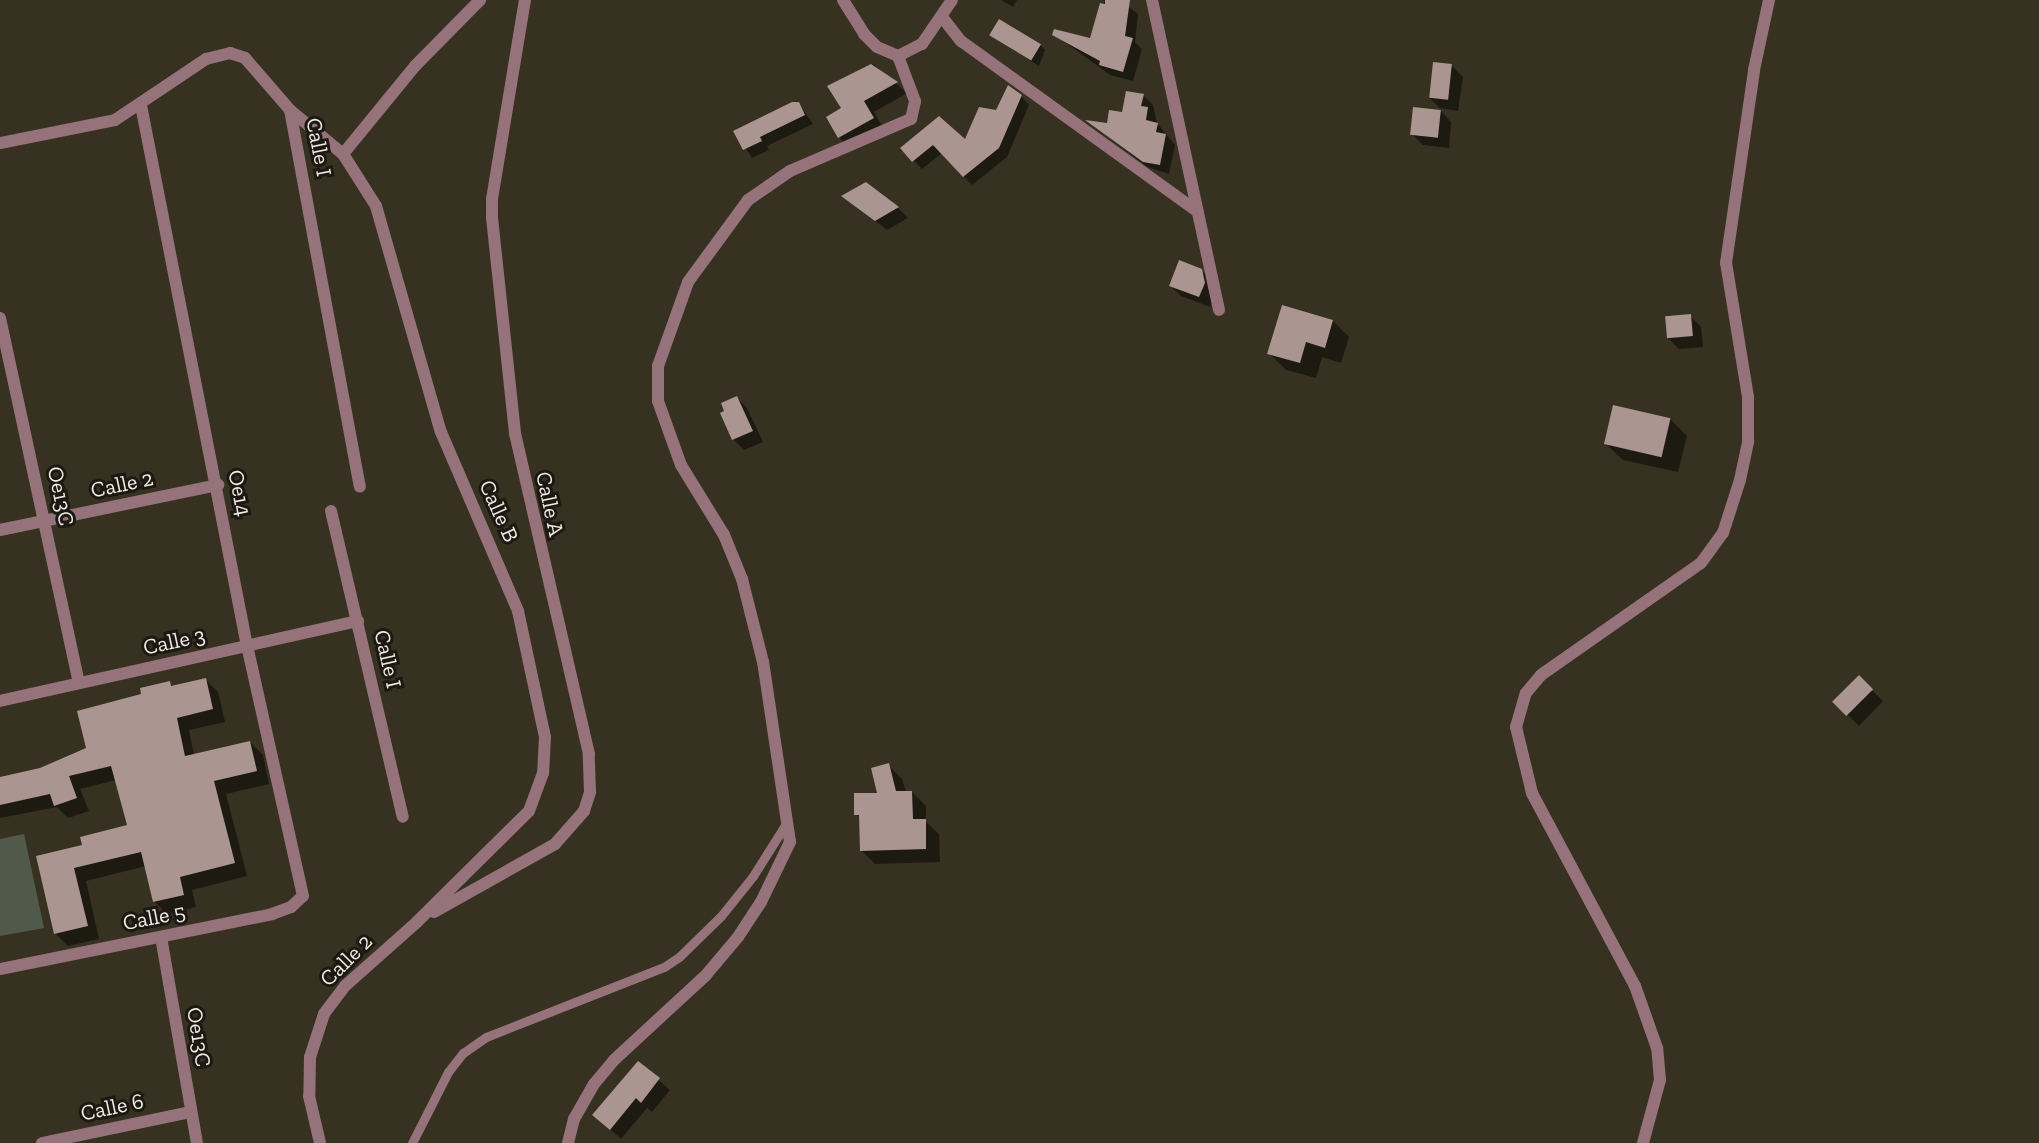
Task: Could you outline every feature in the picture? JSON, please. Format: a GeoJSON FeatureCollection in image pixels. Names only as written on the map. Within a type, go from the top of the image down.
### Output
{"type":"FeatureCollection","features":[{"type":"Feature","properties":{"kind":"street"},"geometry":{"type":"LineString","coordinates":[[343,154],[415,66],[480,0]]}},
{"type":"Feature","properties":{"kind":"street","name":"Calle A"},"geometry":{"type":"LineString","coordinates":[[417,922],[555,844],[584,811],[590,792],[589,754],[514,433],[492,217],[492,199],[525,0]]}},
{"type":"Feature","properties":{"kind":"street"},"geometry":{"type":"LineString","coordinates":[[568,1143],[574,1119],[594,1084],[614,1060],[706,975],[738,937],[788,852],[789,820],[763,662],[742,579],[724,535],[681,465],[658,401],[658,366],[688,282],[748,200],[790,171],[911,119],[915,101],[898,56],[877,47],[864,34],[843,0]]}},
{"type":"Feature","properties":{"kind":"street"},"geometry":{"type":"LineString","coordinates":[[898,56],[922,44],[952,0]]}},
{"type":"Feature","properties":{"kind":"street"},"geometry":{"type":"LineString","coordinates":[[1152,0],[1219,310]]}},
{"type":"Feature","properties":{"kind":"street"},"geometry":{"type":"LineString","coordinates":[[1643,1143],[1660,1080],[1657,1048],[1635,986],[1532,793],[1516,727],[1526,693],[1541,675],[1701,563],[1723,533],[1740,480],[1748,441],[1748,397],[1726,263],[1754,70],[1769,0]]}},
{"type":"Feature","properties":{"kind":"street"},"geometry":{"type":"LineString","coordinates":[[942,17],[961,41],[1197,211]]}},
{"type":"Feature","properties":{"kind":"street","name":"Calle I"},"geometry":{"type":"LineString","coordinates":[[0,143],[93,126],[141,105],[206,59],[230,53],[245,58],[290,110],[360,487]]}},
{"type":"Feature","properties":{"kind":"street","name":"Oe14"},"geometry":{"type":"LineString","coordinates":[[141,105],[218,485],[247,646],[304,888]]}},
{"type":"Feature","properties":{"kind":"street","name":"Calle B"},"geometry":{"type":"LineString","coordinates":[[290,110],[343,154],[376,206],[441,432],[518,611],[545,737],[543,773],[529,811],[417,922]]}},
{"type":"Feature","properties":{"kind":"street","name":"Oe13C"},"geometry":{"type":"LineString","coordinates":[[0,318],[79,683]]}},
{"type":"Feature","properties":{"kind":"street","name":"Calle 2"},"geometry":{"type":"LineString","coordinates":[[0,530],[45,523],[218,485]]}},
{"type":"Feature","properties":{"kind":"street","name":"Calle I"},"geometry":{"type":"LineString","coordinates":[[331,511],[403,817]]}},
{"type":"Feature","properties":{"kind":"street","name":"Calle 3"},"geometry":{"type":"LineString","coordinates":[[0,701],[358,621]]}},
{"type":"Feature","properties":{"kind":"street","name":"Calle 5"},"geometry":{"type":"LineString","coordinates":[[0,969],[284,911],[300,902],[304,888]]}},
{"type":"Feature","properties":{"kind":"street","name":"Calle 2"},"geometry":{"type":"LineString","coordinates":[[320,1143],[309,1086],[310,1057],[324,1014],[345,986],[417,922]]}},
{"type":"Feature","properties":{"kind":"street","name":"Oe13C"},"geometry":{"type":"LineString","coordinates":[[161,937],[197,1143]]}},
{"type":"Feature","properties":{"kind":"street","name":"Calle 6"},"geometry":{"type":"LineString","coordinates":[[42,1143],[190,1113]]}},
{"type":"Feature","properties":{"kind":"lane"},"geometry":{"type":"LineString","coordinates":[[412,1143],[448,1072],[463,1053],[486,1038],[663,967],[679,957],[721,916],[753,876],[789,820]]}},
{"type":"Feature","properties":{"kind":"green space"},"geometry":{"type":"Polygon","coordinates":[[[24,834],[44,928],[0,936],[0,839],[24,834]]]}},
{"type":"Feature","properties":{"kind":"building"},"geometry":{"type":"Polygon","coordinates":[[[1105,0],[1130,0],[1125,36],[1133,38],[1123,72],[1099,65],[1100,61],[1052,35],[1054,29],[1090,38],[1100,3],[1105,4],[1105,0]]]}},
{"type":"Feature","properties":{"kind":"building"},"geometry":{"type":"Polygon","coordinates":[[[999,19],[1041,44],[1031,61],[989,35],[999,19]]]}},
{"type":"Feature","properties":{"kind":"building"},"geometry":{"type":"Polygon","coordinates":[[[1433,62],[1452,64],[1448,100],[1429,98],[1433,62]]]}},
{"type":"Feature","properties":{"kind":"building"},"geometry":{"type":"Polygon","coordinates":[[[871,64],[898,82],[864,101],[874,118],[838,138],[826,117],[841,108],[827,86],[871,64]]]}},
{"type":"Feature","properties":{"kind":"building"},"geometry":{"type":"Polygon","coordinates":[[[1008,85],[1022,95],[999,148],[963,177],[933,145],[912,162],[900,148],[939,116],[965,139],[979,107],[996,110],[1008,85]]]}},
{"type":"Feature","properties":{"kind":"building"},"geometry":{"type":"Polygon","coordinates":[[[1126,91],[1144,94],[1141,106],[1148,107],[1146,120],[1158,123],[1156,132],[1166,134],[1160,165],[1143,162],[1085,120],[1107,123],[1109,110],[1122,112],[1126,91]]]}},
{"type":"Feature","properties":{"kind":"building"},"geometry":{"type":"Polygon","coordinates":[[[792,102],[799,102],[805,115],[760,137],[762,141],[743,150],[733,131],[792,102]]]}},
{"type":"Feature","properties":{"kind":"building"},"geometry":{"type":"Polygon","coordinates":[[[1413,107],[1441,110],[1438,138],[1410,135],[1413,107]]]}},
{"type":"Feature","properties":{"kind":"building"},"geometry":{"type":"Polygon","coordinates":[[[866,182],[899,207],[875,221],[841,196],[866,182]]]}},
{"type":"Feature","properties":{"kind":"building"},"geometry":{"type":"Polygon","coordinates":[[[1179,260],[1202,269],[1205,283],[1199,297],[1169,286],[1179,260]]]}},
{"type":"Feature","properties":{"kind":"building"},"geometry":{"type":"Polygon","coordinates":[[[1282,305],[1333,320],[1325,348],[1306,342],[1300,363],[1267,354],[1282,305]]]}},
{"type":"Feature","properties":{"kind":"building"},"geometry":{"type":"Polygon","coordinates":[[[1691,314],[1693,336],[1667,338],[1665,316],[1691,314]]]}},
{"type":"Feature","properties":{"kind":"building"},"geometry":{"type":"Polygon","coordinates":[[[737,396],[753,431],[732,440],[720,413],[724,411],[721,403],[737,396]]]}},
{"type":"Feature","properties":{"kind":"building"},"geometry":{"type":"Polygon","coordinates":[[[1613,405],[1670,418],[1661,457],[1604,444],[1613,405]]]}},
{"type":"Feature","properties":{"kind":"building"},"geometry":{"type":"Polygon","coordinates":[[[1859,675],[1873,689],[1846,716],[1832,702],[1859,675]]]}},
{"type":"Feature","properties":{"kind":"building"},"geometry":{"type":"Polygon","coordinates":[[[206,678],[213,709],[177,718],[185,756],[250,741],[257,771],[214,781],[235,863],[180,877],[184,895],[153,902],[141,852],[74,868],[88,926],[54,934],[36,856],[82,845],[80,837],[127,825],[111,766],[69,776],[77,798],[54,806],[50,794],[0,805],[0,777],[40,768],[86,748],[77,711],[141,694],[140,688],[170,681],[171,686],[206,678]]]}},
{"type":"Feature","properties":{"kind":"building"},"geometry":{"type":"Polygon","coordinates":[[[889,763],[896,791],[912,791],[913,819],[926,819],[926,849],[860,851],[859,815],[854,815],[854,793],[877,793],[871,768],[889,763]]]}},
{"type":"Feature","properties":{"kind":"building"},"geometry":{"type":"Polygon","coordinates":[[[638,1061],[660,1078],[641,1103],[636,1098],[610,1130],[592,1115],[638,1061]]]}}]}
